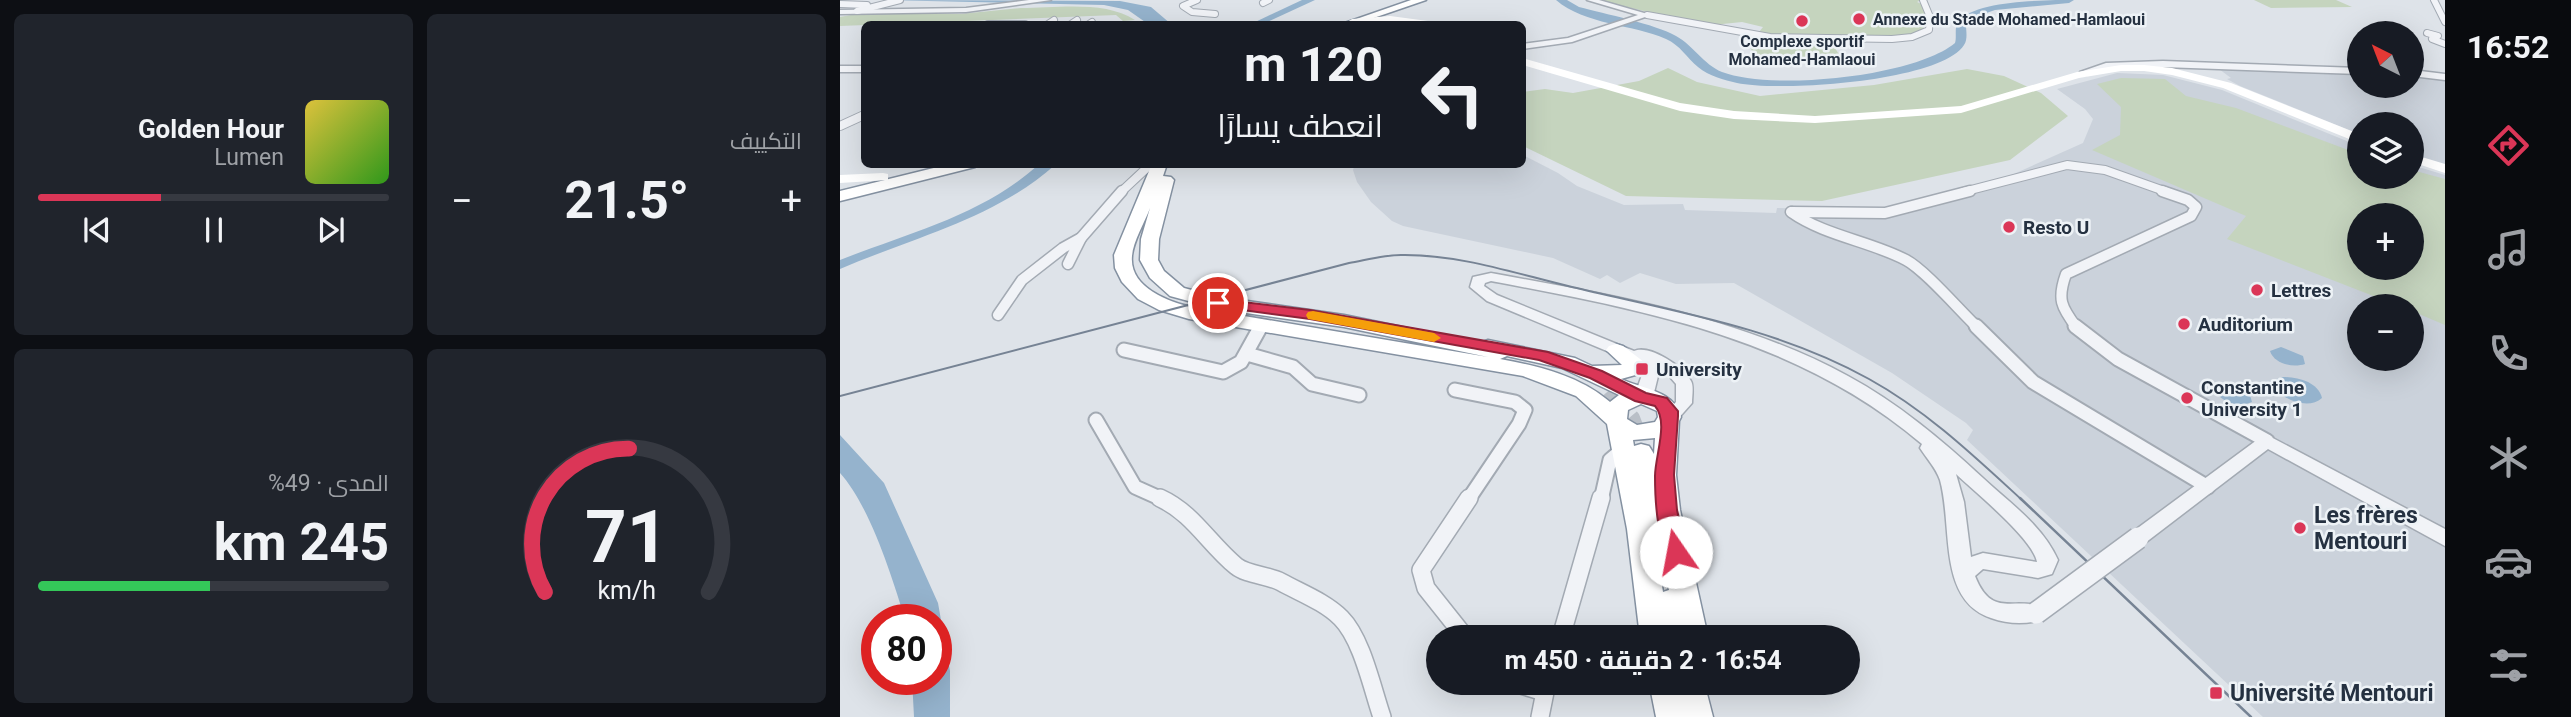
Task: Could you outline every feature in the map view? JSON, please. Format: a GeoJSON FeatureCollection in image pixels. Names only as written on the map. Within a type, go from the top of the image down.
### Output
{"type":"FeatureCollection","features":[{"type":"Feature","properties":{"kind":"highway"},"geometry":{"type":"LineString","coordinates":[[1343,21],[1407,0]]}},
{"type":"Feature","properties":{"kind":"highway"},"geometry":{"type":"LineString","coordinates":[[1355,21],[1421,0]]}},
{"type":"Feature","properties":{"kind":"highway"},"geometry":{"type":"LineString","coordinates":[[840,193],[913,168]]}},
{"type":"Feature","properties":{"kind":"highway"},"geometry":{"type":"LineString","coordinates":[[883,177],[918,168]]}},
{"type":"Feature","properties":{"kind":"highway"},"geometry":{"type":"LineString","coordinates":[[840,193],[939,168]]}},
{"type":"Feature","properties":{"kind":"highway"},"geometry":{"type":"LineString","coordinates":[[840,193],[952,168]]}},
{"type":"Feature","properties":{"kind":"highway"},"geometry":{"type":"LineString","coordinates":[[1159,168],[1123,254],[1123,266],[1139,291],[1167,307],[1262,326],[1489,362],[1540,374],[1584,391],[1624,436],[1675,625]]}},
{"type":"Feature","properties":{"kind":"highway"},"geometry":{"type":"LineString","coordinates":[[1159,168],[1149,260],[1156,274],[1178,292],[1218,303],[1310,315],[1472,345],[1550,366],[1606,393]]}},
{"type":"Feature","properties":{"kind":"highway"},"geometry":{"type":"LineString","coordinates":[[1472,345],[1497,346],[1612,374],[1631,369],[1633,362],[1616,349]]}},
{"type":"Feature","properties":{"kind":"highway"},"geometry":{"type":"LineString","coordinates":[[1568,363],[1661,402],[1669,411],[1664,475],[1667,510],[1691,625]]}},
{"type":"Feature","properties":{"kind":"highway"},"geometry":{"type":"LineString","coordinates":[[1644,397],[1632,398],[1618,407],[1640,529],[1653,625]]}},
{"type":"Feature","properties":{"kind":"highway"},"geometry":{"type":"LineString","coordinates":[[1624,436],[1631,432],[1648,433],[1663,427],[1669,419]]}},
{"type":"Feature","properties":{"kind":"highway"},"geometry":{"type":"LineString","coordinates":[[1667,695],[1672,717]]}},
{"type":"Feature","properties":{"kind":"highway"},"geometry":{"type":"LineString","coordinates":[[1692,695],[1699,717]]}},
{"type":"Feature","properties":{"kind":"highway"},"geometry":{"type":"LineString","coordinates":[[1699,717],[1700,695]]}},
{"type":"Feature","properties":{"kind":"main road"},"geometry":{"type":"LineString","coordinates":[[1394,8],[1393,15],[1408,21]]}},
{"type":"Feature","properties":{"kind":"main road"},"geometry":{"type":"LineString","coordinates":[[1365,21],[1401,21]]}},
{"type":"Feature","properties":{"kind":"main road"},"geometry":{"type":"LineString","coordinates":[[1526,62],[1677,106],[1732,115],[1803,119],[1873,118],[1969,108],[2085,72],[2145,68],[2201,77],[2241,89],[2347,134]]}},
{"type":"Feature","properties":{"kind":"main road"},"geometry":{"type":"LineString","coordinates":[[2424,162],[2445,169]]}},
{"type":"Feature","properties":{"kind":"main road"},"geometry":{"type":"LineString","coordinates":[[840,179],[883,177]]}},
{"type":"Feature","properties":{"kind":"street"},"geometry":{"type":"LineString","coordinates":[[857,11],[900,0]]}},
{"type":"Feature","properties":{"kind":"street"},"geometry":{"type":"LineString","coordinates":[[840,12],[966,10],[1047,0]]}},
{"type":"Feature","properties":{"kind":"street"},"geometry":{"type":"LineString","coordinates":[[1197,0],[1183,6],[1192,12],[1215,14]]}},
{"type":"Feature","properties":{"kind":"street"},"geometry":{"type":"LineString","coordinates":[[1591,0],[1643,17],[1770,37],[1892,39],[1920,35],[1929,30],[1930,17],[1923,0]]}},
{"type":"Feature","properties":{"kind":"street"},"geometry":{"type":"LineString","coordinates":[[2434,0],[2445,22]]}},
{"type":"Feature","properties":{"kind":"street"},"geometry":{"type":"LineString","coordinates":[[840,4],[864,5],[869,8]]}},
{"type":"Feature","properties":{"kind":"street"},"geometry":{"type":"LineString","coordinates":[[1526,48],[1569,40],[1643,17]]}},
{"type":"Feature","properties":{"kind":"street"},"geometry":{"type":"LineString","coordinates":[[2427,33],[2438,36],[2432,39],[2445,44]]}},
{"type":"Feature","properties":{"kind":"street"},"geometry":{"type":"LineString","coordinates":[[2085,72],[2105,66],[2163,64],[2347,71]]}},
{"type":"Feature","properties":{"kind":"street"},"geometry":{"type":"LineString","coordinates":[[843,70],[861,69]]}},
{"type":"Feature","properties":{"kind":"street"},"geometry":{"type":"LineString","coordinates":[[2424,74],[2445,77]]}},
{"type":"Feature","properties":{"kind":"street"},"geometry":{"type":"LineString","coordinates":[[840,126],[861,116]]}},
{"type":"Feature","properties":{"kind":"street"},"geometry":{"type":"LineString","coordinates":[[2208,487],[2033,382],[1910,262],[1881,248],[1804,220],[1791,212],[1893,212],[2067,165],[2105,170],[2188,200],[2196,207],[2191,216],[2066,274],[2060,284],[2059,302],[2070,322],[2097,346],[2445,538]]}},
{"type":"Feature","properties":{"kind":"street"},"geometry":{"type":"LineString","coordinates":[[1044,262],[1069,261],[1081,238],[1129,183],[1159,168]]}},
{"type":"Feature","properties":{"kind":"street"},"geometry":{"type":"LineString","coordinates":[[998,315],[1022,280],[1081,238]]}},
{"type":"Feature","properties":{"kind":"street"},"geometry":{"type":"LineString","coordinates":[[1644,397],[1651,377],[1649,366],[1644,360],[1492,298],[1477,287],[1478,280],[1491,277],[1507,280],[1744,337],[1788,353],[1842,378],[1920,430],[2017,522],[2040,546],[2048,560],[2045,568],[2038,570],[1983,561],[1976,563],[1962,576]]}},
{"type":"Feature","properties":{"kind":"street"},"geometry":{"type":"LineString","coordinates":[[1124,350],[1218,372],[1236,367],[1247,354],[1262,326]]}},
{"type":"Feature","properties":{"kind":"street"},"geometry":{"type":"LineString","coordinates":[[1616,349],[1643,354],[1676,371],[1684,383],[1686,398],[1681,408],[1669,419]]}},
{"type":"Feature","properties":{"kind":"street"},"geometry":{"type":"LineString","coordinates":[[1247,354],[1293,367],[1312,384],[1359,395]]}},
{"type":"Feature","properties":{"kind":"street"},"geometry":{"type":"LineString","coordinates":[[1455,390],[1515,402],[1525,410],[1519,424],[1426,559],[1422,570],[1426,588],[1455,625]]}},
{"type":"Feature","properties":{"kind":"street"},"geometry":{"type":"LineString","coordinates":[[1096,420],[1135,487],[1173,504],[1185,513],[1238,568],[1268,575],[1322,604],[1340,617],[1349,628],[1359,650],[1382,717]]}},
{"type":"Feature","properties":{"kind":"street"},"geometry":{"type":"LineString","coordinates":[[1920,430],[1950,481],[1962,576],[1969,592],[1989,608],[2007,615],[2036,613],[2267,441]]}},
{"type":"Feature","properties":{"kind":"street"},"geometry":{"type":"LineString","coordinates":[[1565,625],[1593,533],[1610,460],[1624,436]]}},
{"type":"Feature","properties":{"kind":"street"},"geometry":{"type":"LineString","coordinates":[[1540,717],[1544,695]]}},
{"type":"Feature","properties":{"kind":"shaded area"},"geometry":{"type":"Polygon","coordinates":[[[2219,69],[2347,74],[2347,98],[2424,98],[2424,77],[2445,80],[2445,167],[2424,160],[2424,112],[2347,112],[2347,129],[2227,79],[2231,78],[2219,69]]]}},
{"type":"Feature","properties":{"kind":"shaded area","name":"Constantine University 1"},"geometry":{"type":"Polygon","coordinates":[[[2117,73],[2163,75],[2222,90],[2347,141],[2347,189],[2424,189],[2424,169],[2445,175],[2445,717],[2263,717],[1967,440],[1973,430],[1966,423],[1892,373],[1734,283],[1676,284],[1640,273],[1620,283],[1607,275],[1600,279],[1553,258],[1403,226],[1392,221],[1371,202],[1357,182],[1353,170],[1526,168],[1526,157],[1577,186],[1624,205],[1683,204],[1685,210],[1776,213],[1777,208],[1874,210],[1998,181],[2083,143],[2093,119],[2085,109],[2057,89],[2117,73]]]}},
{"type":"Feature","properties":{"kind":"green space","name":"Complexe sportif Mohamed-Hamlaoui"},"geometry":{"type":"Polygon","coordinates":[[[1598,0],[1921,0],[1917,2],[1926,6],[1928,24],[1923,25],[1926,31],[1899,38],[1762,35],[1759,32],[1763,27],[1742,22],[1713,25],[1654,16],[1648,12],[1598,0]]]}},
{"type":"Feature","properties":{"kind":"green space"},"geometry":{"type":"Polygon","coordinates":[[[2254,0],[2336,0],[2352,7],[2271,8],[2254,0]]]}},
{"type":"Feature","properties":{"kind":"green space"},"geometry":{"type":"Polygon","coordinates":[[[1095,7],[1135,20],[1123,21],[1116,15],[965,21],[861,21],[861,25],[840,26],[840,17],[862,13],[960,14],[1021,8],[1095,7]]]}},
{"type":"Feature","properties":{"kind":"green space"},"geometry":{"type":"Polygon","coordinates":[[[1833,45],[1844,62],[1758,64],[1750,47],[1833,45]]]}},
{"type":"Feature","properties":{"kind":"green space"},"geometry":{"type":"Polygon","coordinates":[[[1668,68],[1697,82],[1760,96],[1874,85],[1967,69],[2004,76],[2041,93],[2068,116],[2010,160],[1822,201],[1626,196],[1526,147],[1526,91],[1545,89],[1573,93],[1639,81],[1668,68]]]}},
{"type":"Feature","properties":{"kind":"green space"},"geometry":{"type":"Polygon","coordinates":[[[2121,78],[2165,79],[2186,96],[2236,108],[2347,150],[2347,189],[2424,189],[2424,173],[2445,179],[2445,325],[2424,316],[2424,294],[2368,294],[2227,239],[2246,216],[2092,150],[2120,135],[2121,107],[2097,84],[2121,78]]]}},
{"type":"Feature","properties":{"kind":"water"},"geometry":{"type":"Polygon","coordinates":[[[882,0],[1120,1],[1151,7],[1167,21],[1144,21],[1128,10],[1104,5],[882,0]]]}},
{"type":"Feature","properties":{"kind":"water"},"geometry":{"type":"Polygon","coordinates":[[[1034,168],[1051,168],[1007,199],[980,213],[840,269],[840,260],[970,210],[1017,182],[1034,168]]]}},
{"type":"Feature","properties":{"kind":"water"},"geometry":{"type":"Polygon","coordinates":[[[2281,347],[2303,356],[2305,364],[2290,365],[2275,359],[2270,351],[2281,347]]]}},
{"type":"Feature","properties":{"kind":"water"},"geometry":{"type":"Polygon","coordinates":[[[2283,377],[2307,381],[2316,388],[2322,398],[2316,402],[2295,402],[2281,394],[2272,384],[2274,380],[2283,377]]]}},
{"type":"Feature","properties":{"kind":"water"},"geometry":{"type":"Polygon","coordinates":[[[2226,383],[2249,392],[2252,402],[2235,404],[2220,397],[2214,388],[2226,383]]]}},
{"type":"Feature","properties":{"kind":"water"},"geometry":{"type":"Polygon","coordinates":[[[840,435],[884,483],[938,604],[900,604],[870,523],[851,487],[840,473],[840,435]]]}},
{"type":"Feature","properties":{"kind":"water"},"geometry":{"type":"Polygon","coordinates":[[[913,695],[950,695],[950,717],[914,717],[913,695]]]}},
{"type":"Feature","properties":{"kind":"waterway"},"geometry":{"type":"LineString","coordinates":[[1263,21],[1310,0]]}},
{"type":"Feature","properties":{"kind":"waterway"},"geometry":{"type":"LineString","coordinates":[[1561,0],[1576,9],[1671,37],[1702,65],[1719,74],[1738,80],[1789,84],[1880,74],[1930,62],[1948,54],[1959,45],[1961,24],[1980,11],[2010,4],[2069,0]]}},
{"type":"Feature","properties":{"kind":"tunnel"},"geometry":{"type":"LineString","coordinates":[[1606,393],[1629,420],[1641,452]]}},
{"type":"Feature","properties":{"kind":"tram line"},"geometry":{"type":"LineString","coordinates":[[840,396],[1349,263],[1388,256],[1423,256],[1488,266],[1686,313],[1798,346],[1869,379],[1911,405],[2022,500]]}},
{"type":"Feature","properties":{"kind":"tram line"},"geometry":{"type":"LineString","coordinates":[[2020,498],[2251,717]]}},
{"type":"Feature","properties":{"kind":"slow traffic"},"geometry":{"type":"LineString","coordinates":[[1313,315],[1434,338]]}},
{"type":"Feature","properties":{"kind":"place","name":"Annexe du Stade Mohamed-Hamlaoui"},"geometry":{"type":"Point","coordinates":[1859,19]}},
{"type":"Feature","properties":{"kind":"place","name":"Complexe sportif Mohamed-Hamlaoui"},"geometry":{"type":"Point","coordinates":[1802,21]}},
{"type":"Feature","properties":{"kind":"place","name":"Resto U"},"geometry":{"type":"Point","coordinates":[2009,227]}},
{"type":"Feature","properties":{"kind":"place","name":"Lettres"},"geometry":{"type":"Point","coordinates":[2257,290]}},
{"type":"Feature","properties":{"kind":"place","name":"Auditorium"},"geometry":{"type":"Point","coordinates":[2184,324]}},
{"type":"Feature","properties":{"kind":"place","name":"University"},"geometry":{"type":"Point","coordinates":[1642,369]}},
{"type":"Feature","properties":{"kind":"place","name":"Constantine University 1"},"geometry":{"type":"Point","coordinates":[2187,398]}},
{"type":"Feature","properties":{"kind":"place","name":"Les frères Mentouri"},"geometry":{"type":"Point","coordinates":[2300,528]}},
{"type":"Feature","properties":{"kind":"place","name":"Université Mentouri"},"geometry":{"type":"Point","coordinates":[2216,693]}},
{"type":"Feature","properties":{"kind":"route"},"geometry":{"type":"LineString","coordinates":[[1218,303],[1310,315],[1543,356],[1596,374],[1641,397],[1661,402],[1670,416],[1664,475],[1667,510],[1676,552]]}}]}
